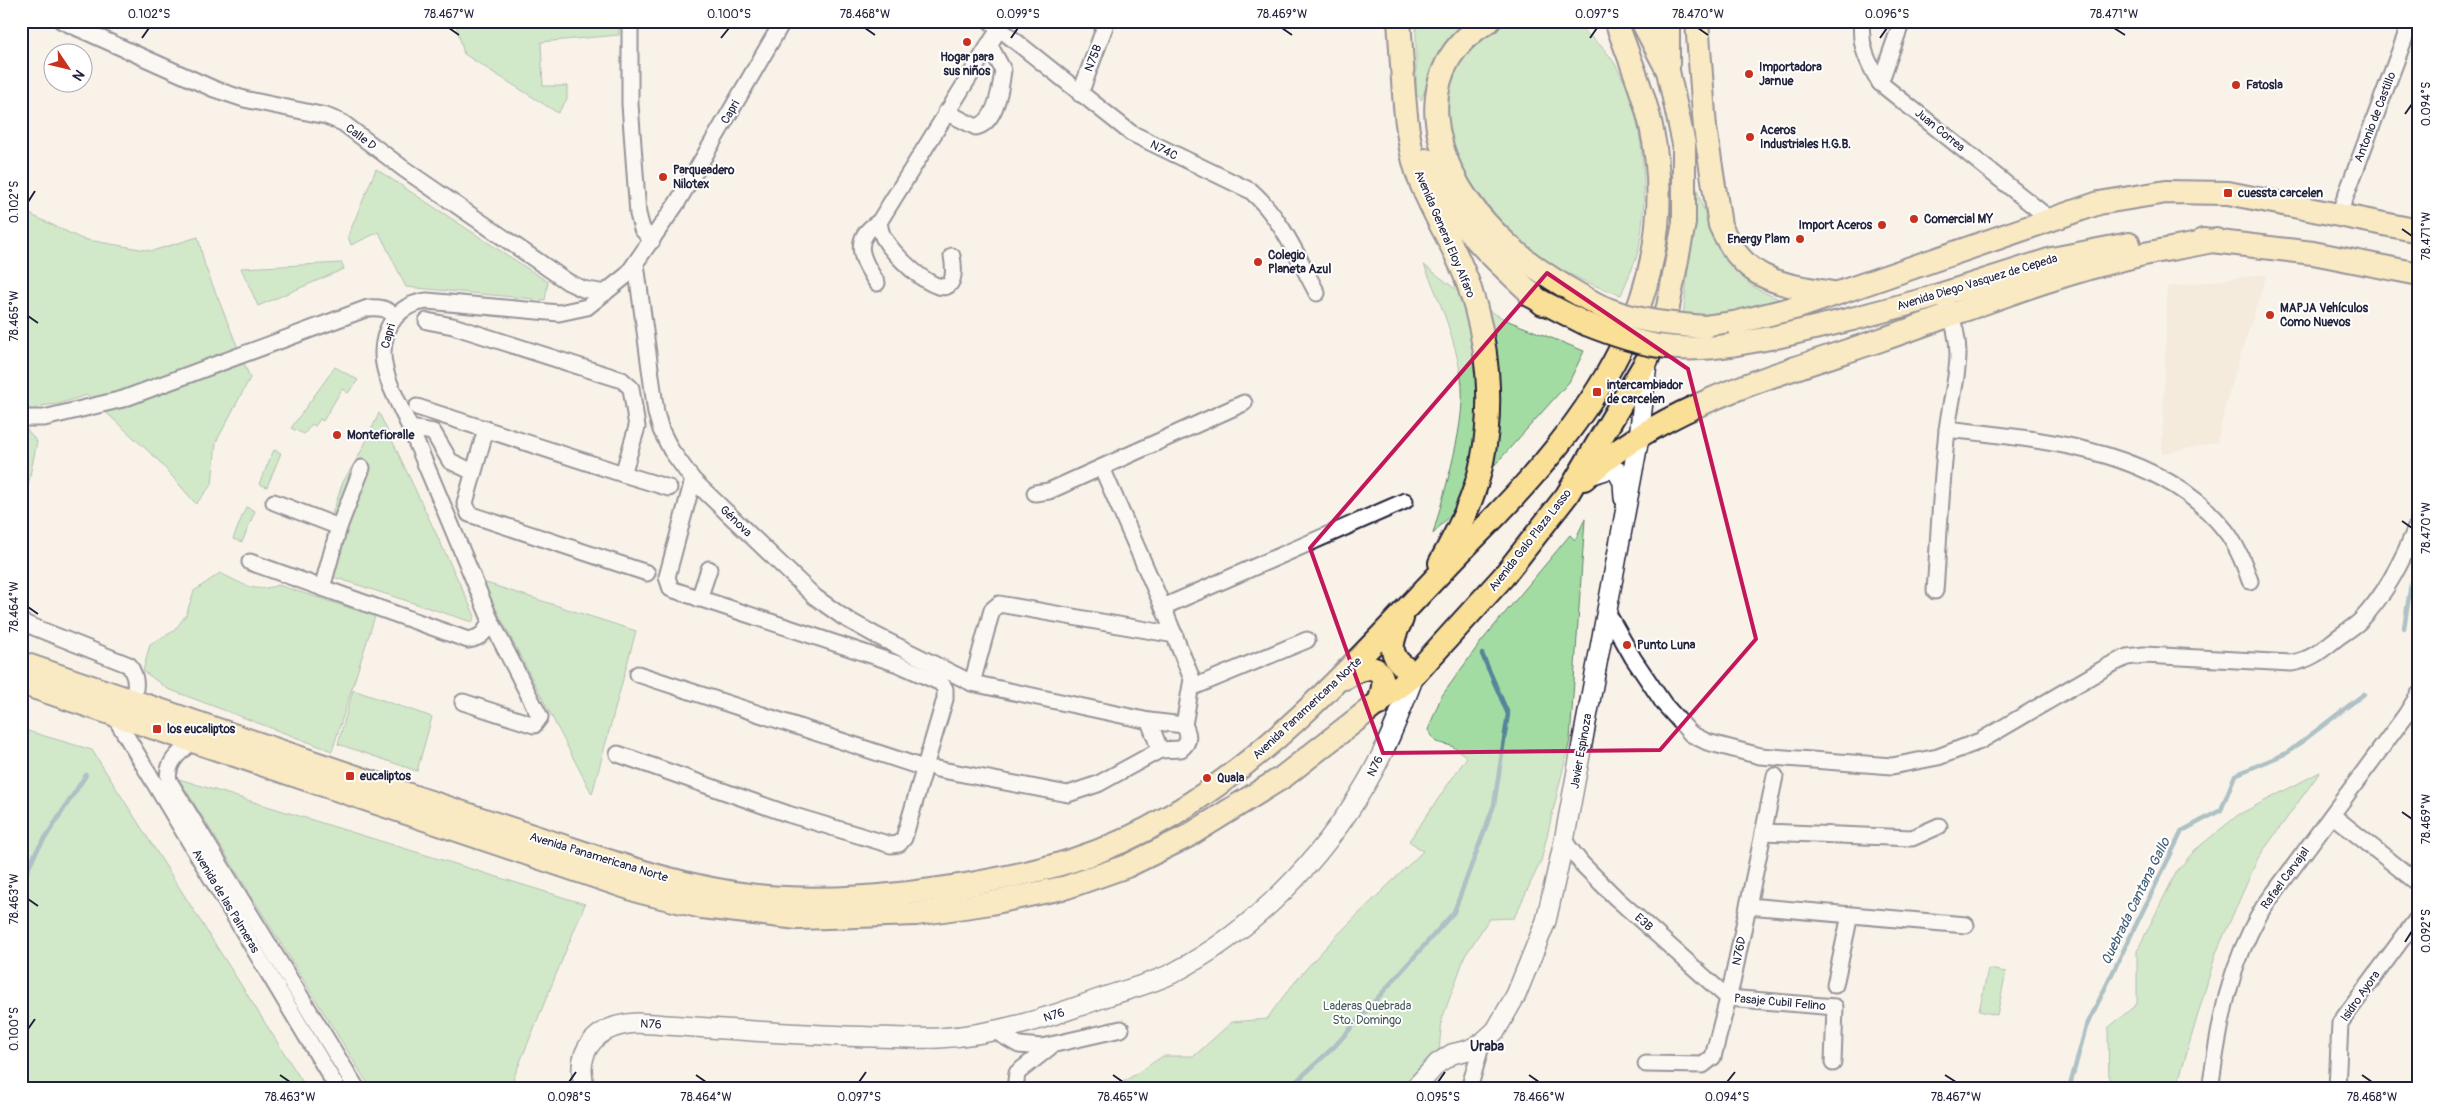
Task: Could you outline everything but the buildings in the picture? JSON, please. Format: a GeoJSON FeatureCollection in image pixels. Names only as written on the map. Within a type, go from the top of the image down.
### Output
{"type":"FeatureCollection","features":[{"type":"Feature","properties":{"kind":"main road","name":"Avenida General Eloy Alfaro"},"geometry":{"type":"LineString","coordinates":[[1399,21],[1409,132],[1417,171],[1469,285],[1483,337],[1488,386],[1487,431],[1482,463],[1472,496],[1453,538],[1428,584]]}},
{"type":"Feature","properties":{"kind":"main road"},"geometry":{"type":"LineString","coordinates":[[1410,21],[1411,92],[1417,133],[1429,166],[1459,218],[1481,246],[1543,304]]}},
{"type":"Feature","properties":{"kind":"main road"},"geometry":{"type":"LineString","coordinates":[[1489,21],[1467,35],[1451,54],[1443,72],[1437,92],[1435,116],[1447,161],[1467,198],[1499,237],[1535,269],[1558,284],[1616,314],[1669,325],[1704,328],[1734,323],[1798,306],[2099,203],[2166,192],[2228,193],[2419,231]]}},
{"type":"Feature","properties":{"kind":"main road"},"geometry":{"type":"LineString","coordinates":[[1415,674],[1398,663],[1392,651],[1396,630],[1410,605],[1428,584],[1508,504],[1550,456],[1596,392],[1616,359],[1638,313],[1648,281],[1655,240],[1658,191],[1651,127],[1633,65],[1619,31],[1598,21]]}},
{"type":"Feature","properties":{"kind":"main road","name":"Avenida Galo Plaza Lasso"},"geometry":{"type":"LineString","coordinates":[[1415,674],[1503,577],[1567,495],[1647,360],[1668,307],[1684,223],[1684,144],[1668,71],[1642,21]]}},
{"type":"Feature","properties":{"kind":"main road"},"geometry":{"type":"LineString","coordinates":[[1668,21],[1668,71]]}},
{"type":"Feature","properties":{"kind":"main road"},"geometry":{"type":"LineString","coordinates":[[1681,21],[1702,102]]}},
{"type":"Feature","properties":{"kind":"main road"},"geometry":{"type":"LineString","coordinates":[[1697,21],[1702,102],[1720,224],[1733,250],[1743,263],[1769,278],[1803,288],[1834,294]]}},
{"type":"Feature","properties":{"kind":"main road"},"geometry":{"type":"LineString","coordinates":[[1447,235],[1491,270],[1543,304]]}},
{"type":"Feature","properties":{"kind":"main road","name":"Avenida Diego Vasquez de Cepeda"},"geometry":{"type":"LineString","coordinates":[[1543,304],[1586,324],[1635,342],[1668,348],[1697,350],[1786,335],[1942,294],[2052,259],[2153,240],[2216,240],[2313,253],[2419,274]]}},
{"type":"Feature","properties":{"kind":"main road"},"geometry":{"type":"LineString","coordinates":[[1567,495],[1586,476],[1639,438],[1702,403],[1770,377],[2040,283],[2132,256],[2216,240]]}},
{"type":"Feature","properties":{"kind":"main road","name":"Avenida Panamericana Norte"},"geometry":{"type":"LineString","coordinates":[[21,663],[645,874],[754,896],[800,899],[859,898],[914,893],[988,881],[1062,865],[1117,846],[1174,814],[1241,769],[1336,684],[1410,605]]}},
{"type":"Feature","properties":{"kind":"main road"},"geometry":{"type":"LineString","coordinates":[[1336,684],[1356,672],[1373,668],[1380,674],[1383,683],[1379,704]]}},
{"type":"Feature","properties":{"kind":"main road","name":"Avenida Panamericana Norte"},"geometry":{"type":"LineString","coordinates":[[21,683],[641,892],[702,907],[751,915],[798,918],[916,914],[991,904],[1067,887],[1127,866],[1188,836],[1283,776],[1379,704],[1415,674]]}},
{"type":"Feature","properties":{"kind":"street","name":"Calle D"},"geometry":{"type":"LineString","coordinates":[[62,21],[214,89],[252,101],[326,116],[343,123],[404,169],[568,282],[583,290],[605,293]]}},
{"type":"Feature","properties":{"kind":"street"},"geometry":{"type":"LineString","coordinates":[[630,21],[630,104],[638,214],[642,229],[652,241]]}},
{"type":"Feature","properties":{"kind":"street","name":"Capri"},"geometry":{"type":"LineString","coordinates":[[463,702],[534,725],[540,717],[490,619],[394,394],[383,352],[388,328],[395,316],[406,306],[427,300],[559,313],[572,312],[587,307],[627,275],[652,241],[677,203],[783,21]]}},
{"type":"Feature","properties":{"kind":"street","name":"N75B"},"geometry":{"type":"LineString","coordinates":[[1080,94],[1107,21]]}},
{"type":"Feature","properties":{"kind":"street","name":"Juan Correa"},"geometry":{"type":"LineString","coordinates":[[1862,21],[1863,50],[1880,83],[2051,220]]}},
{"type":"Feature","properties":{"kind":"street"},"geometry":{"type":"LineString","coordinates":[[1880,83],[1902,21]]}},
{"type":"Feature","properties":{"kind":"street","name":"Antonio de Castillo"},"geometry":{"type":"LineString","coordinates":[[2339,214],[2411,21]]}},
{"type":"Feature","properties":{"kind":"street"},"geometry":{"type":"LineString","coordinates":[[877,283],[865,264],[861,252],[865,234],[868,228],[879,222],[989,44],[994,25]]}},
{"type":"Feature","properties":{"kind":"street","name":"N74C"},"geometry":{"type":"LineString","coordinates":[[994,25],[1131,133],[1251,191],[1272,212],[1317,292]]}},
{"type":"Feature","properties":{"kind":"street"},"geometry":{"type":"LineString","coordinates":[[946,112],[976,128],[986,122],[991,114],[1003,70],[989,44]]}},
{"type":"Feature","properties":{"kind":"street"},"geometry":{"type":"LineString","coordinates":[[879,222],[888,244],[922,280],[933,286],[940,287],[948,284],[953,278],[955,271],[952,256]]}},
{"type":"Feature","properties":{"kind":"street","name":"Génova"},"geometry":{"type":"LineString","coordinates":[[636,264],[656,413],[661,430],[671,450],[693,480],[815,597],[877,636],[971,682],[1149,721],[1184,725]]}},
{"type":"Feature","properties":{"kind":"street"},"geometry":{"type":"LineString","coordinates":[[1935,591],[1947,429],[1959,349],[1951,315],[1942,294]]}},
{"type":"Feature","properties":{"kind":"street"},"geometry":{"type":"LineString","coordinates":[[21,418],[44,418],[124,399],[368,308],[380,307],[388,310],[395,316]]}},
{"type":"Feature","properties":{"kind":"street"},"geometry":{"type":"LineString","coordinates":[[427,321],[454,326],[628,383],[631,388],[637,427],[623,474]]}},
{"type":"Feature","properties":{"kind":"street","name":"Javier Espinoza"},"geometry":{"type":"LineString","coordinates":[[1414,1089],[1438,1063],[1452,1054],[1468,1050],[1482,1043],[1496,1030],[1516,995],[1546,920],[1564,841],[1639,438],[1647,360]]}},
{"type":"Feature","properties":{"kind":"street"},"geometry":{"type":"LineString","coordinates":[[1034,493],[1049,492],[1244,403]]}},
{"type":"Feature","properties":{"kind":"street"},"geometry":{"type":"LineString","coordinates":[[417,407],[669,488]]}},
{"type":"Feature","properties":{"kind":"street"},"geometry":{"type":"LineString","coordinates":[[410,428],[430,430],[450,461],[473,472]]}},
{"type":"Feature","properties":{"kind":"street"},"geometry":{"type":"LineString","coordinates":[[486,429],[465,507],[469,514],[647,572]]}},
{"type":"Feature","properties":{"kind":"street"},"geometry":{"type":"LineString","coordinates":[[1947,429],[2033,439],[2068,446],[2157,474],[2196,501],[2226,530],[2242,558],[2250,581]]}},
{"type":"Feature","properties":{"kind":"street"},"geometry":{"type":"LineString","coordinates":[[322,588],[339,527],[362,468]]}},
{"type":"Feature","properties":{"kind":"street"},"geometry":{"type":"LineString","coordinates":[[638,674],[931,769],[1068,794],[1098,784],[1160,750],[1174,751],[1184,747],[1188,739],[1184,725],[1192,679],[1164,607],[1102,468]]}},
{"type":"Feature","properties":{"kind":"street"},"geometry":{"type":"LineString","coordinates":[[1586,476],[1609,469],[1620,474],[1623,482],[1624,514]]}},
{"type":"Feature","properties":{"kind":"street"},"geometry":{"type":"LineString","coordinates":[[618,754],[788,814],[892,845],[899,844],[904,838],[931,769],[945,699],[945,689],[941,683],[898,664],[674,591],[667,581],[693,480]]}},
{"type":"Feature","properties":{"kind":"street"},"geometry":{"type":"LineString","coordinates":[[1164,607],[1405,501]]}},
{"type":"Feature","properties":{"kind":"street"},"geometry":{"type":"LineString","coordinates":[[274,502],[339,527]]}},
{"type":"Feature","properties":{"kind":"street"},"geometry":{"type":"LineString","coordinates":[[1607,612],[1633,658],[1664,704],[1691,734],[1707,742],[1760,756],[1892,766],[1938,757],[1980,741],[2127,657],[2144,654],[2291,663],[2314,657],[2358,622],[2414,548],[2419,520]]}},
{"type":"Feature","properties":{"kind":"street"},"geometry":{"type":"LineString","coordinates":[[250,562],[468,640],[482,635],[488,628],[490,619]]}},
{"type":"Feature","properties":{"kind":"street"},"geometry":{"type":"LineString","coordinates":[[699,599],[709,569]]}},
{"type":"Feature","properties":{"kind":"street"},"geometry":{"type":"LineString","coordinates":[[971,682],[992,610],[999,604],[1175,635]]}},
{"type":"Feature","properties":{"kind":"street"},"geometry":{"type":"LineString","coordinates":[[21,622],[129,665],[135,675],[137,684],[132,701]]}},
{"type":"Feature","properties":{"kind":"street"},"geometry":{"type":"LineString","coordinates":[[1191,688],[1307,640]]}},
{"type":"Feature","properties":{"kind":"street","name":"N76"},"geometry":{"type":"LineString","coordinates":[[585,1089],[581,1070],[584,1054],[591,1041],[612,1027],[624,1024],[638,1022],[839,1036],[929,1038],[993,1030],[1061,1013],[1173,973],[1217,946],[1256,917],[1300,875],[1332,837],[1368,781],[1393,729],[1415,674]]}},
{"type":"Feature","properties":{"kind":"street","name":"Rafael Carvajal"},"geometry":{"type":"LineString","coordinates":[[2210,1089],[2222,1016],[2234,965],[2248,932],[2262,908],[2405,716],[2419,694]]}},
{"type":"Feature","properties":{"kind":"street","name":"Avenida de las Palmeras"},"geometry":{"type":"LineString","coordinates":[[113,714],[338,1089]]}},
{"type":"Feature","properties":{"kind":"street"},"geometry":{"type":"LineString","coordinates":[[1149,721],[1160,750]]}},
{"type":"Feature","properties":{"kind":"street","name":"Avenida de las Palmeras"},"geometry":{"type":"LineString","coordinates":[[193,741],[170,764],[167,774],[169,781],[357,1089]]}},
{"type":"Feature","properties":{"kind":"street","name":"N76D"},"geometry":{"type":"LineString","coordinates":[[1646,1064],[1703,1065],[1713,1058],[1728,998],[1775,776]]}},
{"type":"Feature","properties":{"kind":"street"},"geometry":{"type":"LineString","coordinates":[[2332,814],[2419,884]]}},
{"type":"Feature","properties":{"kind":"street"},"geometry":{"type":"LineString","coordinates":[[1763,832],[1912,838],[1939,826]]}},
{"type":"Feature","properties":{"kind":"street","name":"E3B"},"geometry":{"type":"LineString","coordinates":[[1564,841],[1582,864],[1616,898],[1728,998]]}},
{"type":"Feature","properties":{"kind":"street"},"geometry":{"type":"LineString","coordinates":[[1748,906],[1966,925]]}},
{"type":"Feature","properties":{"kind":"street"},"geometry":{"type":"LineString","coordinates":[[1835,985],[1850,914]]}},
{"type":"Feature","properties":{"kind":"street","name":"Isidro Ayora"},"geometry":{"type":"LineString","coordinates":[[2337,1089],[2340,1023],[2419,916]]}},
{"type":"Feature","properties":{"kind":"street","name":"Pasaje Cubil Felino"},"geometry":{"type":"LineString","coordinates":[[1728,998],[1836,1007],[1833,1063]]}},
{"type":"Feature","properties":{"kind":"street"},"geometry":{"type":"LineString","coordinates":[[993,1030],[1019,1044],[1050,1047],[1121,1029]]}},
{"type":"Feature","properties":{"kind":"street"},"geometry":{"type":"LineString","coordinates":[[1469,1089],[1482,1043]]}},
{"type":"Feature","properties":{"kind":"street"},"geometry":{"type":"LineString","coordinates":[[1015,1089],[1017,1073],[1050,1047]]}},
{"type":"Feature","properties":{"kind":"highlighted area"},"geometry":{"type":"Polygon","coordinates":[[[1547,273],[1688,369],[1756,639],[1660,750],[1383,753],[1310,548],[1547,273]]]}},
{"type":"Feature","properties":{"kind":"shaded area"},"geometry":{"type":"Polygon","coordinates":[[[2267,274],[2230,388],[2217,442],[2162,454],[2167,287],[2267,274]]]}},
{"type":"Feature","properties":{"kind":"green space"},"geometry":{"type":"Polygon","coordinates":[[[455,21],[619,21],[619,35],[541,42],[543,86],[567,86],[567,99],[558,113],[464,54],[455,21]]]}},
{"type":"Feature","properties":{"kind":"green space"},"geometry":{"type":"Polygon","coordinates":[[[1416,21],[1465,21],[1441,49],[1421,100],[1416,94],[1416,21]]]}},
{"type":"Feature","properties":{"kind":"green space"},"geometry":{"type":"Polygon","coordinates":[[[1512,21],[1553,21],[1577,26],[1609,55],[1622,78],[1632,104],[1639,132],[1644,189],[1639,248],[1621,295],[1569,274],[1535,252],[1517,236],[1499,218],[1467,176],[1446,132],[1443,107],[1459,58],[1473,43],[1512,21]]]}},
{"type":"Feature","properties":{"kind":"green space"},"geometry":{"type":"Polygon","coordinates":[[[376,169],[548,282],[545,300],[406,287],[379,232],[351,245],[348,236],[376,169]]]}},
{"type":"Feature","properties":{"kind":"green space"},"geometry":{"type":"Polygon","coordinates":[[[1696,186],[1710,227],[1731,264],[1751,285],[1779,299],[1726,313],[1683,318],[1696,186]]]}},
{"type":"Feature","properties":{"kind":"green space"},"geometry":{"type":"Polygon","coordinates":[[[21,210],[82,239],[152,251],[198,237],[205,266],[250,378],[216,442],[212,484],[196,504],[158,460],[87,395],[58,404],[39,406],[25,427],[37,442],[21,519],[21,210]]]}},
{"type":"Feature","properties":{"kind":"green space"},"geometry":{"type":"Polygon","coordinates":[[[342,263],[344,269],[258,306],[241,268],[342,263]]]}},
{"type":"Feature","properties":{"kind":"green space"},"geometry":{"type":"Polygon","coordinates":[[[1424,265],[1475,304],[1511,322],[1584,351],[1569,382],[1433,534],[1454,456],[1462,394],[1461,377],[1451,334],[1424,265]]]}},
{"type":"Feature","properties":{"kind":"green space"},"geometry":{"type":"Polygon","coordinates":[[[335,367],[358,380],[348,393],[342,389],[323,421],[320,419],[315,426],[312,424],[304,434],[291,428],[335,367]]]}},
{"type":"Feature","properties":{"kind":"green space"},"geometry":{"type":"Polygon","coordinates":[[[379,413],[475,616],[472,622],[321,573],[329,523],[343,482],[362,450],[379,413]]]}},
{"type":"Feature","properties":{"kind":"green space"},"geometry":{"type":"Polygon","coordinates":[[[274,450],[281,453],[267,487],[259,484],[274,450]]]}},
{"type":"Feature","properties":{"kind":"green space"},"geometry":{"type":"Polygon","coordinates":[[[246,507],[255,511],[242,542],[233,539],[246,507]]]}},
{"type":"Feature","properties":{"kind":"green space","name":"Laderas Quebrada Sto. Domingo"},"geometry":{"type":"Polygon","coordinates":[[[1585,519],[1570,740],[1541,861],[1514,918],[1489,919],[1465,956],[1442,1019],[1439,1050],[1424,1063],[1402,1089],[1113,1089],[1163,1056],[1194,1056],[1232,1022],[1267,1019],[1321,952],[1423,851],[1409,841],[1467,757],[1452,746],[1436,742],[1428,730],[1441,697],[1480,643],[1570,535],[1575,540],[1585,519]]]}},
{"type":"Feature","properties":{"kind":"green space"},"geometry":{"type":"Polygon","coordinates":[[[220,573],[241,584],[254,588],[278,585],[375,616],[332,751],[168,689],[143,671],[150,644],[174,631],[186,615],[194,591],[220,573]]]}},
{"type":"Feature","properties":{"kind":"green space"},"geometry":{"type":"Polygon","coordinates":[[[483,582],[636,631],[592,794],[496,609],[483,582]]]}},
{"type":"Feature","properties":{"kind":"green space"},"geometry":{"type":"Polygon","coordinates":[[[353,690],[432,717],[417,771],[338,744],[353,690]]]}},
{"type":"Feature","properties":{"kind":"green space"},"geometry":{"type":"Polygon","coordinates":[[[21,729],[92,750],[307,1089],[21,1089],[21,729]]]}},
{"type":"Feature","properties":{"kind":"green space"},"geometry":{"type":"Polygon","coordinates":[[[2320,772],[2258,858],[2216,953],[2176,1089],[2106,1089],[2109,1086],[2108,1028],[2137,1004],[2137,951],[2177,871],[2195,850],[2238,815],[2320,772]]]}},
{"type":"Feature","properties":{"kind":"green space"},"geometry":{"type":"Polygon","coordinates":[[[179,779],[585,904],[509,1089],[371,1089],[179,779]]]}},
{"type":"Feature","properties":{"kind":"green space"},"geometry":{"type":"Polygon","coordinates":[[[1988,969],[2006,972],[1997,1015],[1979,1011],[1988,969]]]}},
{"type":"Feature","properties":{"kind":"waterway","name":"Quebrada Cantana Gallo"},"geometry":{"type":"LineString","coordinates":[[2404,628],[2411,584],[2419,581]]}},
{"type":"Feature","properties":{"kind":"waterway"},"geometry":{"type":"LineString","coordinates":[[1288,1089],[1335,1046],[1454,912],[1494,805],[1508,714],[1482,654]]}},
{"type":"Feature","properties":{"kind":"waterway","name":"Quebrada Cantana Gallo"},"geometry":{"type":"LineString","coordinates":[[2069,1089],[2086,1027],[2182,831],[2221,810],[2235,775],[2287,753],[2364,694]]}},
{"type":"Feature","properties":{"kind":"waterway"},"geometry":{"type":"LineString","coordinates":[[21,884],[36,852],[86,775]]}},
{"type":"Feature","properties":{"kind":"place","name":"Hogar para sus niños"},"geometry":{"type":"Point","coordinates":[967,42]}},
{"type":"Feature","properties":{"kind":"place","name":"Importadora Jarnue"},"geometry":{"type":"Point","coordinates":[1749,74]}},
{"type":"Feature","properties":{"kind":"place","name":"Fatosla"},"geometry":{"type":"Point","coordinates":[2236,85]}},
{"type":"Feature","properties":{"kind":"place","name":"Aceros Industriales H.G.B."},"geometry":{"type":"Point","coordinates":[1750,137]}},
{"type":"Feature","properties":{"kind":"place","name":"Parqueadero Nilotex"},"geometry":{"type":"Point","coordinates":[663,177]}},
{"type":"Feature","properties":{"kind":"place","name":"cuessta carcelen"},"geometry":{"type":"Point","coordinates":[2228,193]}},
{"type":"Feature","properties":{"kind":"place","name":"Comercial MY"},"geometry":{"type":"Point","coordinates":[1914,219]}},
{"type":"Feature","properties":{"kind":"place","name":"Import Aceros"},"geometry":{"type":"Point","coordinates":[1882,225]}},
{"type":"Feature","properties":{"kind":"place","name":"Energy Plam"},"geometry":{"type":"Point","coordinates":[1800,239]}},
{"type":"Feature","properties":{"kind":"place","name":"Colegio Planeta Azul"},"geometry":{"type":"Point","coordinates":[1258,262]}},
{"type":"Feature","properties":{"kind":"place","name":"MAPJA Vehículos Como Nuevos"},"geometry":{"type":"Point","coordinates":[2270,315]}},
{"type":"Feature","properties":{"kind":"place","name":"intercambiador de carcelen"},"geometry":{"type":"Point","coordinates":[1597,392]}},
{"type":"Feature","properties":{"kind":"place","name":"Montefioralle"},"geometry":{"type":"Point","coordinates":[337,435]}},
{"type":"Feature","properties":{"kind":"place","name":"Punto Luna"},"geometry":{"type":"Point","coordinates":[1627,645]}},
{"type":"Feature","properties":{"kind":"place","name":"los eucaliptos"},"geometry":{"type":"Point","coordinates":[157,729]}},
{"type":"Feature","properties":{"kind":"place","name":"eucaliptos"},"geometry":{"type":"Point","coordinates":[350,776]}},
{"type":"Feature","properties":{"kind":"place","name":"Quala"},"geometry":{"type":"Point","coordinates":[1207,778]}},
{"type":"Feature","properties":{"kind":"district","name":"Uraba"},"geometry":{"type":"Point","coordinates":[1487,1046]}}]}
